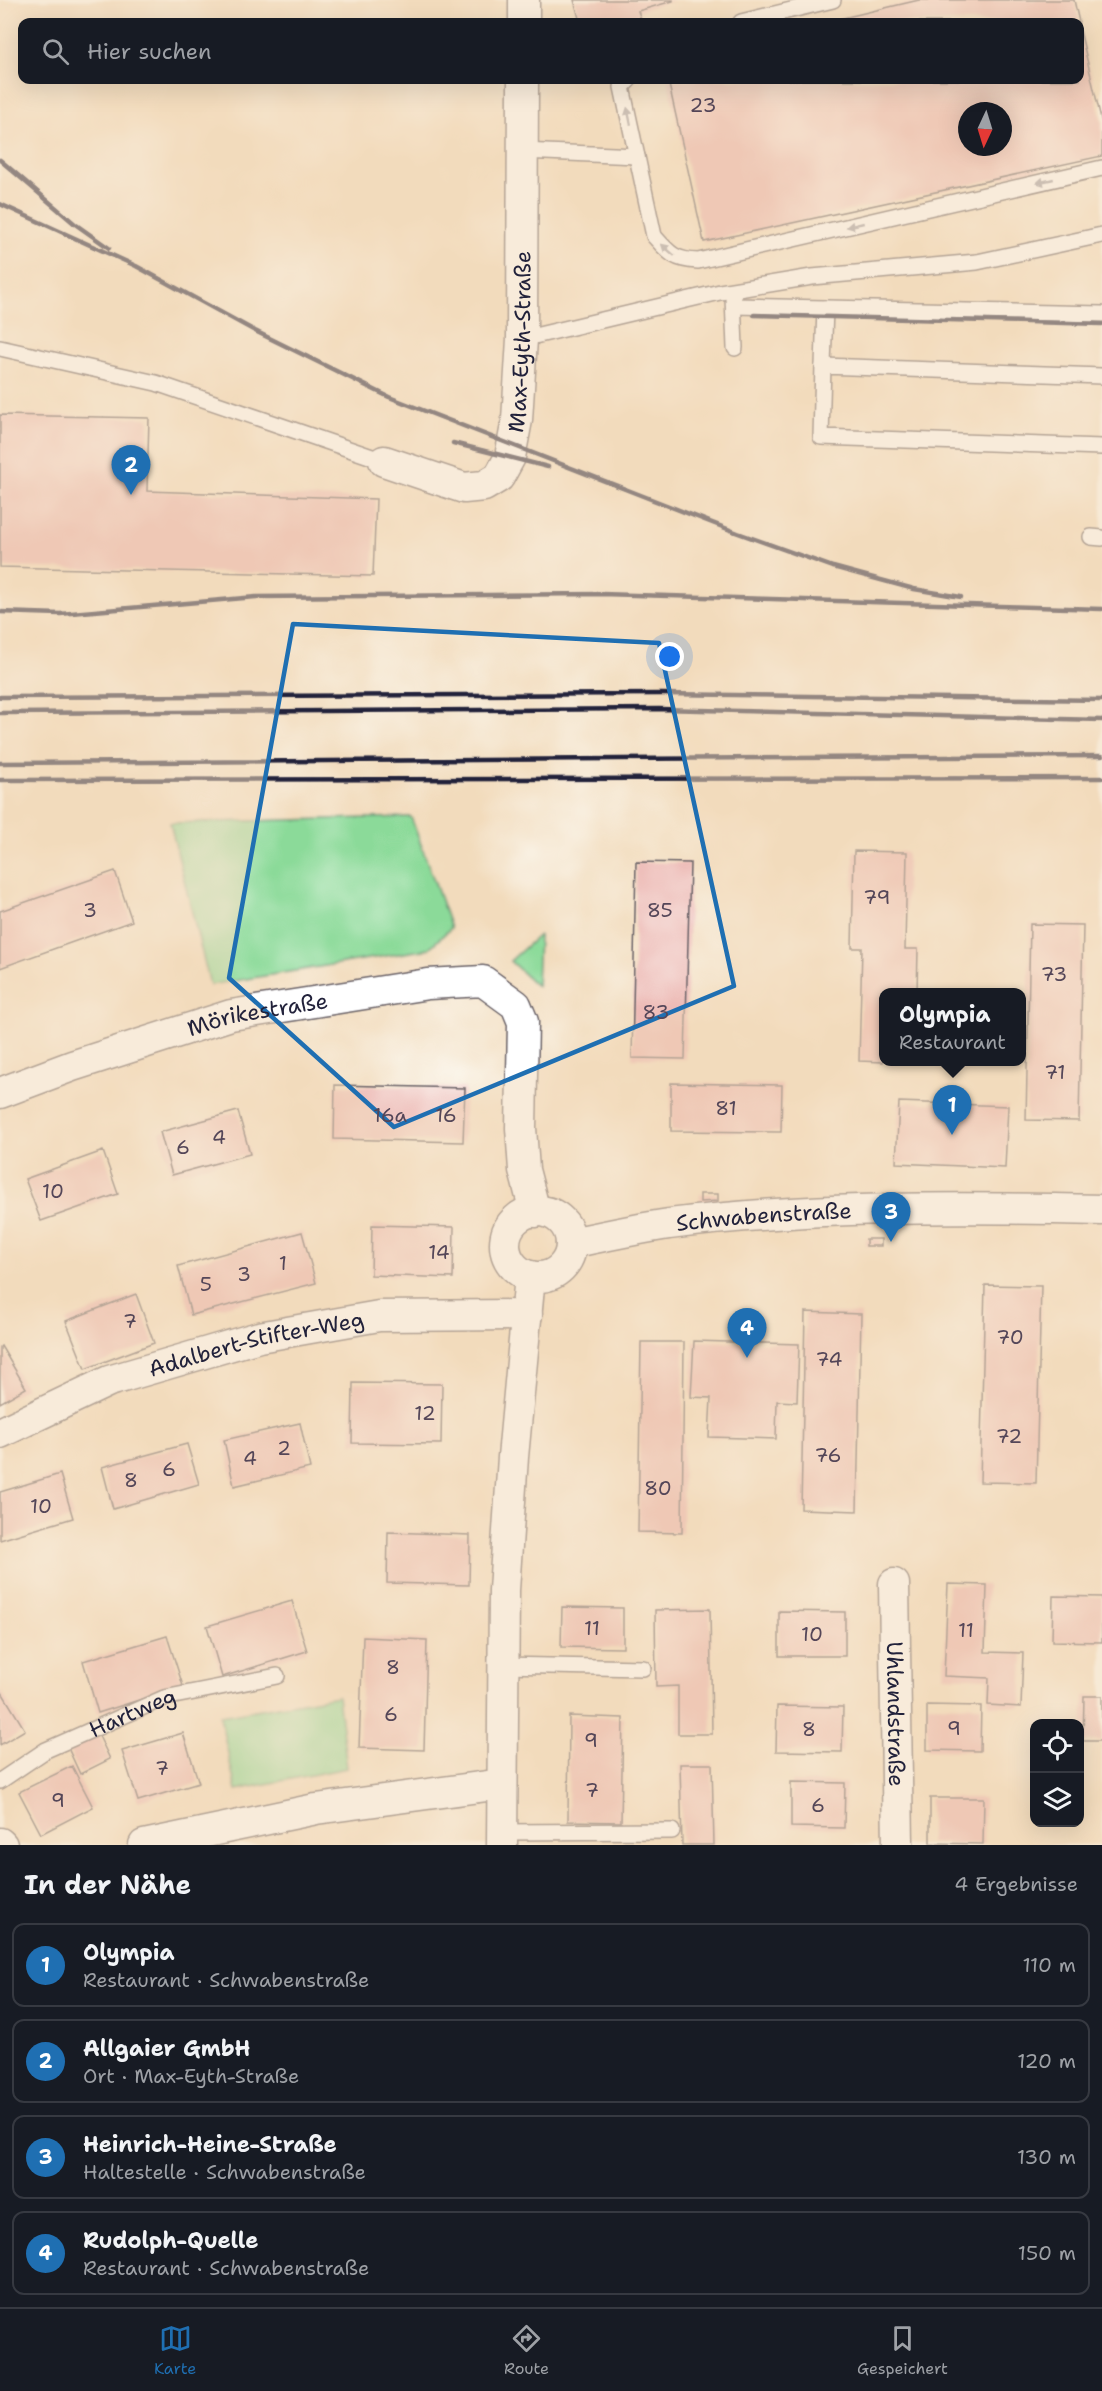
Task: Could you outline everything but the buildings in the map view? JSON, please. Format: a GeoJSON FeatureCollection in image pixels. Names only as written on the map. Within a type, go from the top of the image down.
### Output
{"type":"FeatureCollection","features":[{"type":"Feature","properties":{"kind":"street"},"geometry":{"type":"LineString","coordinates":[[524,0],[524,18]]}},
{"type":"Feature","properties":{"kind":"street","name":"Max-Eyth-Straße"},"geometry":{"type":"LineString","coordinates":[[384,461],[465,488],[484,486],[499,477],[513,446],[522,339],[523,84]]}},
{"type":"Feature","properties":{"kind":"street","name":"Mörikestraße"},"geometry":{"type":"LineString","coordinates":[[0,1093],[62,1070],[231,1015],[428,984],[483,981],[516,1005],[523,1022],[521,1128],[524,1170],[535,1212]]}},
{"type":"Feature","properties":{"kind":"street","name":"Schwabenstraße"},"geometry":{"type":"LineString","coordinates":[[571,1243],[671,1224],[826,1211],[984,1208],[1102,1210]]}},
{"type":"Feature","properties":{"kind":"street"},"geometry":{"type":"LineString","coordinates":[[535,1212],[546,1212],[564,1224],[571,1243],[570,1253],[559,1270],[540,1277],[530,1276],[513,1266],[508,1257],[506,1237],[516,1219],[535,1212]]}},
{"type":"Feature","properties":{"kind":"street"},"geometry":{"type":"LineString","coordinates":[[502,1838],[504,1590],[530,1276]]}},
{"type":"Feature","properties":{"kind":"street","name":"Adalbert-Stifter-Weg"},"geometry":{"type":"LineString","coordinates":[[0,1433],[110,1381],[259,1337],[379,1316],[527,1315]]}},
{"type":"Feature","properties":{"kind":"street","name":"Uhlandstraße"},"geometry":{"type":"LineString","coordinates":[[894,1584],[898,1845]]}},
{"type":"Feature","properties":{"kind":"street"},"geometry":{"type":"LineString","coordinates":[[144,1845],[316,1809],[502,1784]]}},
{"type":"Feature","properties":{"kind":"lane"},"geometry":{"type":"LineString","coordinates":[[758,18],[832,0]]}},
{"type":"Feature","properties":{"kind":"lane"},"geometry":{"type":"LineString","coordinates":[[625,84],[622,87],[654,236],[669,253],[681,260],[698,261],[1102,168]]}},
{"type":"Feature","properties":{"kind":"lane"},"geometry":{"type":"LineString","coordinates":[[522,151],[637,156]]}},
{"type":"Feature","properties":{"kind":"lane"},"geometry":{"type":"LineString","coordinates":[[522,339],[733,290],[812,276],[977,262],[1102,236]]}},
{"type":"Feature","properties":{"kind":"lane"},"geometry":{"type":"LineString","coordinates":[[733,290],[735,348]]}},
{"type":"Feature","properties":{"kind":"lane"},"geometry":{"type":"LineString","coordinates":[[734,306],[1102,314]]}},
{"type":"Feature","properties":{"kind":"lane"},"geometry":{"type":"LineString","coordinates":[[825,308],[821,437],[1102,447]]}},
{"type":"Feature","properties":{"kind":"lane"},"geometry":{"type":"LineString","coordinates":[[0,348],[156,383],[384,461]]}},
{"type":"Feature","properties":{"kind":"lane"},"geometry":{"type":"LineString","coordinates":[[824,366],[1102,376]]}},
{"type":"Feature","properties":{"kind":"lane"},"geometry":{"type":"LineString","coordinates":[[503,1665],[643,1668]]}},
{"type":"Feature","properties":{"kind":"lane","name":"Hartweg"},"geometry":{"type":"LineString","coordinates":[[0,1781],[46,1750],[164,1698],[277,1676]]}},
{"type":"Feature","properties":{"kind":"lane"},"geometry":{"type":"LineString","coordinates":[[502,1838],[672,1831]]}},
{"type":"Feature","properties":{"kind":"highlighted area"},"geometry":{"type":"Polygon","coordinates":[[[293,624],[659,643],[734,986],[394,1127],[229,978],[293,624]]]}},
{"type":"Feature","properties":{"kind":"green space"},"geometry":{"type":"Polygon","coordinates":[[[411,817],[451,928],[428,949],[210,985],[170,823],[411,817]]]}},
{"type":"Feature","properties":{"kind":"green space"},"geometry":{"type":"Polygon","coordinates":[[[539,935],[537,986],[510,961],[539,935]]]}},
{"type":"Feature","properties":{"kind":"green space"},"geometry":{"type":"Polygon","coordinates":[[[338,1696],[347,1768],[236,1790],[220,1716],[338,1696]]]}},
{"type":"Feature","properties":{"kind":"railway"},"geometry":{"type":"LineString","coordinates":[[0,160],[75,224],[109,248]]}},
{"type":"Feature","properties":{"kind":"railway"},"geometry":{"type":"LineString","coordinates":[[0,204],[136,266],[255,331],[389,397],[738,533],[833,567],[914,589],[961,597]]}},
{"type":"Feature","properties":{"kind":"railway"},"geometry":{"type":"LineString","coordinates":[[754,315],[1102,324]]}},
{"type":"Feature","properties":{"kind":"railway"},"geometry":{"type":"LineString","coordinates":[[453,443],[548,467]]}},
{"type":"Feature","properties":{"kind":"railway"},"geometry":{"type":"LineString","coordinates":[[0,612],[60,614],[256,597],[601,594],[1102,609]]}},
{"type":"Feature","properties":{"kind":"railway"},"geometry":{"type":"LineString","coordinates":[[0,697],[662,694],[1102,700]]}},
{"type":"Feature","properties":{"kind":"railway"},"geometry":{"type":"LineString","coordinates":[[0,713],[659,709],[1102,720]]}},
{"type":"Feature","properties":{"kind":"railway"},"geometry":{"type":"LineString","coordinates":[[0,763],[1102,756]]}},
{"type":"Feature","properties":{"kind":"railway"},"geometry":{"type":"LineString","coordinates":[[0,780],[1102,778]]}},
{"type":"Feature","properties":{"kind":"place","name":"Allgaier GmbH"},"geometry":{"type":"Point","coordinates":[131,495]}},
{"type":"Feature","properties":{"kind":"place","name":"Olympia"},"geometry":{"type":"Point","coordinates":[952,1135]}},
{"type":"Feature","properties":{"kind":"place","name":"Heinrich-Heine-Straße"},"geometry":{"type":"Point","coordinates":[891,1242]}},
{"type":"Feature","properties":{"kind":"place","name":"Rudolph-Quelle"},"geometry":{"type":"Point","coordinates":[747,1358]}}]}
